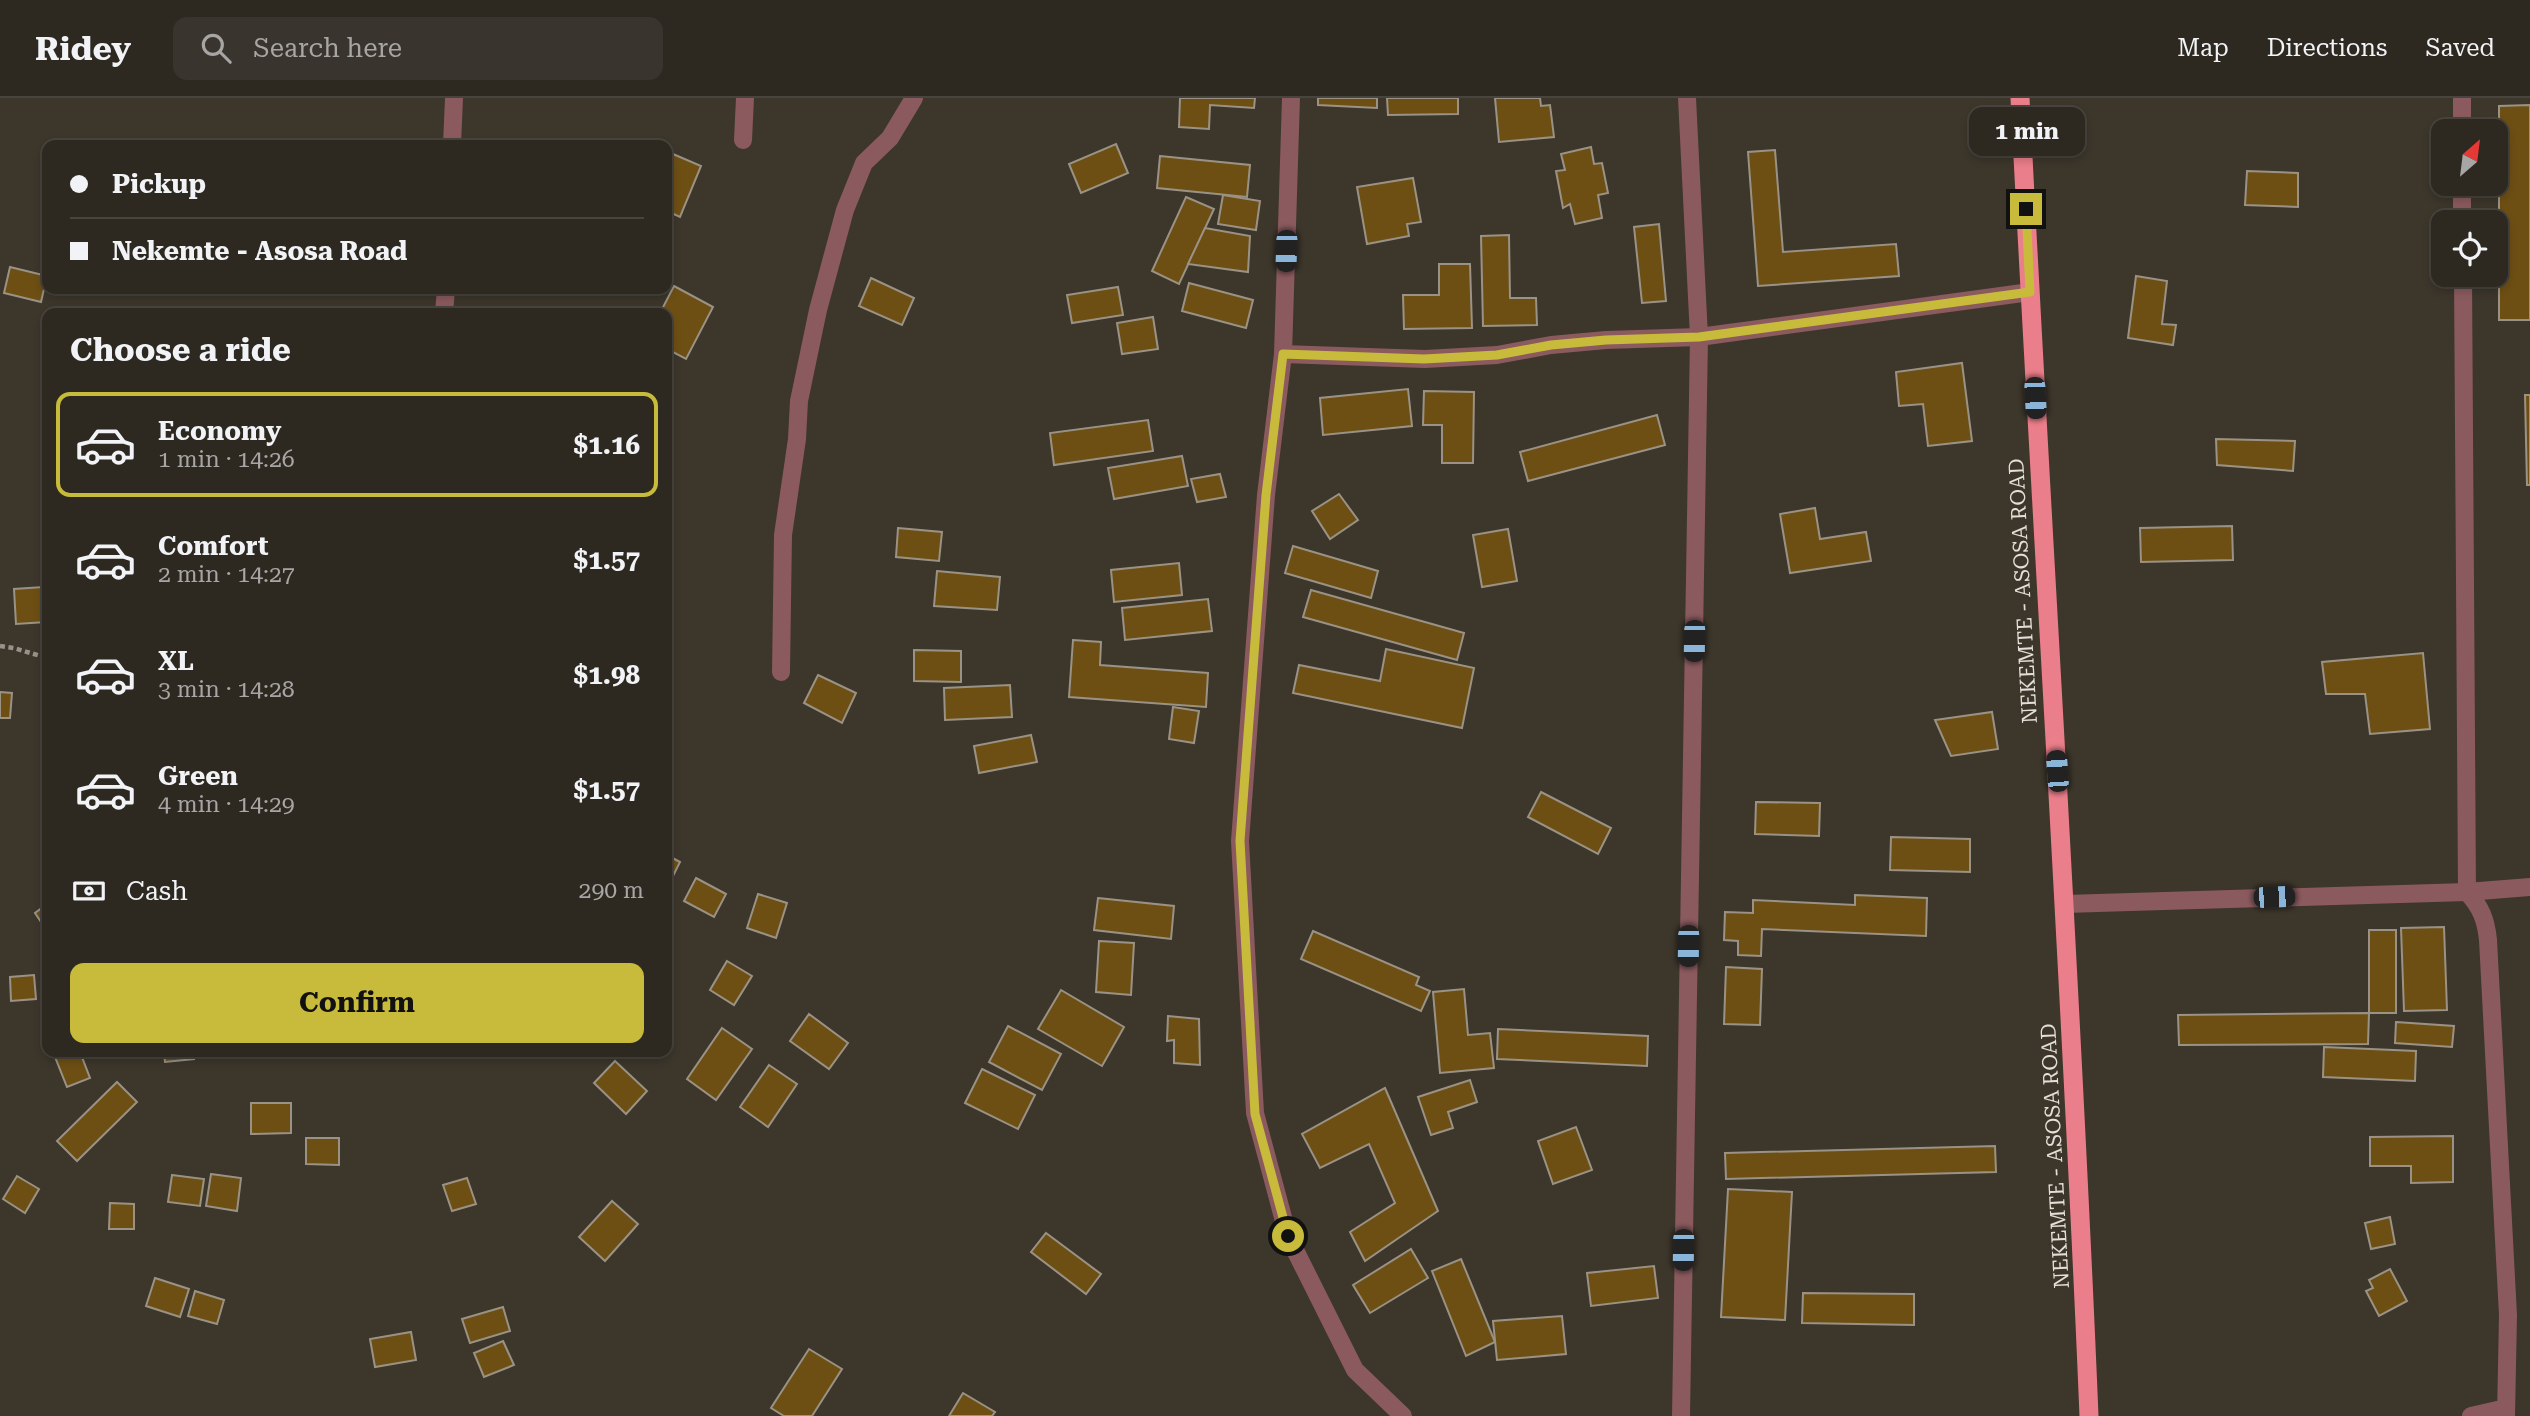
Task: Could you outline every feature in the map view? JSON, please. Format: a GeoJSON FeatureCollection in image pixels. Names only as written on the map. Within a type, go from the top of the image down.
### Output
{"type":"FeatureCollection","features":[{"type":"Feature","properties":{"kind":"highway","name":"NEKEMTE - ASOSA ROAD"},"geometry":{"type":"LineString","coordinates":[[2020,98],[2043,557],[2065,904],[2089,1416]]}},
{"type":"Feature","properties":{"kind":"street"},"geometry":{"type":"LineString","coordinates":[[452,140],[454,98]]}},
{"type":"Feature","properties":{"kind":"street"},"geometry":{"type":"LineString","coordinates":[[743,140],[745,98]]}},
{"type":"Feature","properties":{"kind":"street"},"geometry":{"type":"LineString","coordinates":[[781,672],[783,535],[795,453],[799,401],[818,310],[845,210],[864,163],[890,138],[914,98]]}},
{"type":"Feature","properties":{"kind":"street"},"geometry":{"type":"LineString","coordinates":[[1290,98],[1283,354],[1266,495],[1240,841],[1255,1114],[1288,1236],[1355,1370],[1403,1416]]}},
{"type":"Feature","properties":{"kind":"street"},"geometry":{"type":"LineString","coordinates":[[1681,1416],[1699,337],[1688,98]]}},
{"type":"Feature","properties":{"kind":"street"},"geometry":{"type":"LineString","coordinates":[[2462,98],[2462,119]]}},
{"type":"Feature","properties":{"kind":"street"},"geometry":{"type":"LineString","coordinates":[[2463,287],[2467,892],[2479,905],[2486,922],[2488,940],[2508,1315],[2506,1412],[2471,1416]]}},
{"type":"Feature","properties":{"kind":"street"},"geometry":{"type":"LineString","coordinates":[[1283,354],[1424,359],[1497,355],[1551,345],[1606,340],[1699,337],[2030,292]]}},
{"type":"Feature","properties":{"kind":"street"},"geometry":{"type":"LineString","coordinates":[[2065,904],[2467,892],[2530,887]]}},
{"type":"Feature","properties":{"kind":"path"},"geometry":{"type":"LineString","coordinates":[[0,646],[42,656]]}},
{"type":"Feature","properties":{"kind":"building"},"geometry":{"type":"Polygon","coordinates":[[[1180,98],[1255,98],[1254,108],[1210,105],[1209,129],[1179,127],[1180,98]]]}},
{"type":"Feature","properties":{"kind":"building"},"geometry":{"type":"Polygon","coordinates":[[[1318,98],[1377,98],[1377,108],[1318,105],[1318,98]]]}},
{"type":"Feature","properties":{"kind":"building"},"geometry":{"type":"Polygon","coordinates":[[[1387,98],[1458,98],[1458,114],[1388,115],[1387,98]]]}},
{"type":"Feature","properties":{"kind":"building"},"geometry":{"type":"Polygon","coordinates":[[[1495,98],[1540,98],[1541,106],[1550,105],[1554,137],[1499,142],[1495,98]]]}},
{"type":"Feature","properties":{"kind":"building"},"geometry":{"type":"Polygon","coordinates":[[[2530,105],[2530,320],[2499,320],[2499,287],[2508,287],[2508,210],[2499,210],[2499,196],[2508,196],[2508,119],[2499,119],[2499,106],[2530,105]]]}},
{"type":"Feature","properties":{"kind":"building"},"geometry":{"type":"Polygon","coordinates":[[[1116,144],[1128,173],[1081,193],[1069,164],[1116,144]]]}},
{"type":"Feature","properties":{"kind":"building"},"geometry":{"type":"Polygon","coordinates":[[[1591,147],[1594,164],[1602,163],[1608,193],[1598,195],[1602,218],[1575,224],[1570,204],[1563,208],[1556,171],[1565,170],[1561,154],[1591,147]]]}},
{"type":"Feature","properties":{"kind":"building"},"geometry":{"type":"Polygon","coordinates":[[[1775,150],[1783,252],[1896,244],[1899,276],[1758,286],[1748,152],[1775,150]]]}},
{"type":"Feature","properties":{"kind":"building"},"geometry":{"type":"Polygon","coordinates":[[[673,154],[701,166],[680,217],[672,213],[673,154]]]}},
{"type":"Feature","properties":{"kind":"building"},"geometry":{"type":"Polygon","coordinates":[[[1160,156],[1250,165],[1247,197],[1157,188],[1160,156]]]}},
{"type":"Feature","properties":{"kind":"building"},"geometry":{"type":"Polygon","coordinates":[[[2247,171],[2298,173],[2298,207],[2245,205],[2247,171]]]}},
{"type":"Feature","properties":{"kind":"building"},"geometry":{"type":"Polygon","coordinates":[[[1413,178],[1421,222],[1407,224],[1409,236],[1367,244],[1357,187],[1413,178]]]}},
{"type":"Feature","properties":{"kind":"building"},"geometry":{"type":"Polygon","coordinates":[[[1223,195],[1260,201],[1256,230],[1218,224],[1223,195]]]}},
{"type":"Feature","properties":{"kind":"building"},"geometry":{"type":"Polygon","coordinates":[[[1186,197],[1214,209],[1179,284],[1152,271],[1186,197]]]}},
{"type":"Feature","properties":{"kind":"building"},"geometry":{"type":"Polygon","coordinates":[[[1659,224],[1666,301],[1642,303],[1634,227],[1659,224]]]}},
{"type":"Feature","properties":{"kind":"building"},"geometry":{"type":"Polygon","coordinates":[[[1205,228],[1250,236],[1248,272],[1188,264],[1205,228]]]}},
{"type":"Feature","properties":{"kind":"building"},"geometry":{"type":"Polygon","coordinates":[[[1509,235],[1510,298],[1536,298],[1537,325],[1483,326],[1481,236],[1509,235]]]}},
{"type":"Feature","properties":{"kind":"building"},"geometry":{"type":"Polygon","coordinates":[[[1439,264],[1470,264],[1472,328],[1404,329],[1403,295],[1439,295],[1439,264]]]}},
{"type":"Feature","properties":{"kind":"building"},"geometry":{"type":"Polygon","coordinates":[[[10,267],[42,275],[41,302],[4,293],[10,267]]]}},
{"type":"Feature","properties":{"kind":"building"},"geometry":{"type":"Polygon","coordinates":[[[2136,276],[2167,281],[2162,324],[2176,325],[2173,345],[2128,338],[2136,276]]]}},
{"type":"Feature","properties":{"kind":"building"},"geometry":{"type":"Polygon","coordinates":[[[871,278],[914,298],[902,325],[859,306],[871,278]]]}},
{"type":"Feature","properties":{"kind":"building"},"geometry":{"type":"Polygon","coordinates":[[[1189,283],[1253,300],[1246,328],[1182,311],[1189,283]]]}},
{"type":"Feature","properties":{"kind":"building"},"geometry":{"type":"Polygon","coordinates":[[[674,286],[713,307],[686,359],[672,352],[672,308],[663,308],[674,286]]]}},
{"type":"Feature","properties":{"kind":"building"},"geometry":{"type":"Polygon","coordinates":[[[1118,287],[1123,315],[1072,323],[1067,295],[1118,287]]]}},
{"type":"Feature","properties":{"kind":"building"},"geometry":{"type":"Polygon","coordinates":[[[1153,317],[1158,349],[1122,354],[1117,323],[1153,317]]]}},
{"type":"Feature","properties":{"kind":"building"},"geometry":{"type":"Polygon","coordinates":[[[1962,363],[1972,441],[1928,446],[1923,404],[1899,406],[1896,372],[1962,363]]]}},
{"type":"Feature","properties":{"kind":"building"},"geometry":{"type":"Polygon","coordinates":[[[1408,389],[1412,426],[1323,435],[1320,398],[1408,389]]]}},
{"type":"Feature","properties":{"kind":"building"},"geometry":{"type":"Polygon","coordinates":[[[1424,391],[1474,392],[1473,463],[1442,463],[1442,425],[1423,425],[1424,391]]]}},
{"type":"Feature","properties":{"kind":"building"},"geometry":{"type":"Polygon","coordinates":[[[2525,395],[2530,395],[2530,485],[2527,485],[2525,395]]]}},
{"type":"Feature","properties":{"kind":"building"},"geometry":{"type":"Polygon","coordinates":[[[1657,415],[1665,445],[1528,481],[1520,452],[1657,415]]]}},
{"type":"Feature","properties":{"kind":"building"},"geometry":{"type":"Polygon","coordinates":[[[1148,420],[1153,451],[1054,465],[1050,433],[1148,420]]]}},
{"type":"Feature","properties":{"kind":"building"},"geometry":{"type":"Polygon","coordinates":[[[2216,439],[2295,441],[2293,471],[2217,465],[2216,439]]]}},
{"type":"Feature","properties":{"kind":"building"},"geometry":{"type":"Polygon","coordinates":[[[1182,456],[1188,486],[1114,499],[1108,468],[1182,456]]]}},
{"type":"Feature","properties":{"kind":"building"},"geometry":{"type":"Polygon","coordinates":[[[1220,474],[1226,497],[1197,502],[1191,479],[1220,474]]]}},
{"type":"Feature","properties":{"kind":"building"},"geometry":{"type":"Polygon","coordinates":[[[1339,494],[1358,520],[1330,539],[1312,511],[1339,494]]]}},
{"type":"Feature","properties":{"kind":"building"},"geometry":{"type":"Polygon","coordinates":[[[1815,508],[1820,539],[1866,532],[1871,561],[1790,573],[1780,514],[1815,508]]]}},
{"type":"Feature","properties":{"kind":"building"},"geometry":{"type":"Polygon","coordinates":[[[2232,526],[2233,560],[2141,562],[2140,528],[2232,526]]]}},
{"type":"Feature","properties":{"kind":"building"},"geometry":{"type":"Polygon","coordinates":[[[898,528],[942,532],[939,561],[896,557],[898,528]]]}},
{"type":"Feature","properties":{"kind":"building"},"geometry":{"type":"Polygon","coordinates":[[[1508,529],[1517,581],[1482,587],[1473,535],[1508,529]]]}},
{"type":"Feature","properties":{"kind":"building"},"geometry":{"type":"Polygon","coordinates":[[[1293,546],[1378,571],[1371,598],[1285,573],[1293,546]]]}},
{"type":"Feature","properties":{"kind":"building"},"geometry":{"type":"Polygon","coordinates":[[[1179,563],[1182,595],[1114,602],[1111,570],[1179,563]]]}},
{"type":"Feature","properties":{"kind":"building"},"geometry":{"type":"Polygon","coordinates":[[[937,571],[1000,577],[997,610],[934,606],[937,571]]]}},
{"type":"Feature","properties":{"kind":"building"},"geometry":{"type":"Polygon","coordinates":[[[42,587],[42,622],[16,624],[14,589],[42,587]]]}},
{"type":"Feature","properties":{"kind":"building"},"geometry":{"type":"Polygon","coordinates":[[[1311,590],[1464,633],[1457,660],[1303,617],[1311,590]]]}},
{"type":"Feature","properties":{"kind":"building"},"geometry":{"type":"Polygon","coordinates":[[[1208,599],[1212,631],[1125,640],[1122,608],[1208,599]]]}},
{"type":"Feature","properties":{"kind":"building"},"geometry":{"type":"Polygon","coordinates":[[[1073,640],[1101,642],[1100,665],[1208,673],[1206,707],[1069,697],[1073,640]]]}},
{"type":"Feature","properties":{"kind":"building"},"geometry":{"type":"Polygon","coordinates":[[[1386,649],[1474,668],[1462,728],[1293,693],[1299,665],[1380,681],[1386,649]]]}},
{"type":"Feature","properties":{"kind":"building"},"geometry":{"type":"Polygon","coordinates":[[[914,650],[961,651],[961,682],[914,681],[914,650]]]}},
{"type":"Feature","properties":{"kind":"building"},"geometry":{"type":"Polygon","coordinates":[[[2423,653],[2430,729],[2370,734],[2365,694],[2326,694],[2322,662],[2423,653]]]}},
{"type":"Feature","properties":{"kind":"building"},"geometry":{"type":"Polygon","coordinates":[[[818,675],[856,693],[842,723],[804,703],[818,675]]]}},
{"type":"Feature","properties":{"kind":"building"},"geometry":{"type":"Polygon","coordinates":[[[1010,685],[1012,717],[945,720],[944,688],[1010,685]]]}},
{"type":"Feature","properties":{"kind":"building"},"geometry":{"type":"Polygon","coordinates":[[[0,692],[12,693],[10,718],[0,718],[0,692]]]}},
{"type":"Feature","properties":{"kind":"building"},"geometry":{"type":"Polygon","coordinates":[[[1173,707],[1199,711],[1194,743],[1169,739],[1173,707]]]}},
{"type":"Feature","properties":{"kind":"building"},"geometry":{"type":"Polygon","coordinates":[[[1992,712],[1998,749],[1951,756],[1935,720],[1992,712]]]}},
{"type":"Feature","properties":{"kind":"building"},"geometry":{"type":"Polygon","coordinates":[[[1031,735],[1037,762],[979,773],[974,746],[1031,735]]]}},
{"type":"Feature","properties":{"kind":"building"},"geometry":{"type":"Polygon","coordinates":[[[1541,792],[1611,828],[1598,854],[1528,817],[1541,792]]]}},
{"type":"Feature","properties":{"kind":"building"},"geometry":{"type":"Polygon","coordinates":[[[1756,802],[1820,803],[1819,836],[1755,834],[1756,802]]]}},
{"type":"Feature","properties":{"kind":"building"},"geometry":{"type":"Polygon","coordinates":[[[1891,837],[1970,839],[1970,872],[1890,870],[1891,837]]]}},
{"type":"Feature","properties":{"kind":"building"},"geometry":{"type":"Polygon","coordinates":[[[672,858],[680,862],[672,878],[672,858]]]}},
{"type":"Feature","properties":{"kind":"building"},"geometry":{"type":"Polygon","coordinates":[[[696,878],[726,894],[714,917],[684,901],[696,878]]]}},
{"type":"Feature","properties":{"kind":"building"},"geometry":{"type":"Polygon","coordinates":[[[758,894],[787,903],[776,938],[747,928],[758,894]]]}},
{"type":"Feature","properties":{"kind":"building"},"geometry":{"type":"Polygon","coordinates":[[[1855,895],[1927,898],[1926,936],[1762,929],[1761,956],[1738,955],[1738,941],[1724,940],[1725,912],[1753,913],[1753,900],[1855,905],[1855,895]]]}},
{"type":"Feature","properties":{"kind":"building"},"geometry":{"type":"Polygon","coordinates":[[[1098,898],[1174,906],[1171,939],[1094,930],[1098,898]]]}},
{"type":"Feature","properties":{"kind":"building"},"geometry":{"type":"Polygon","coordinates":[[[42,908],[42,924],[35,913],[42,908]]]}},
{"type":"Feature","properties":{"kind":"building"},"geometry":{"type":"Polygon","coordinates":[[[2444,927],[2447,1010],[2404,1011],[2401,928],[2444,927]]]}},
{"type":"Feature","properties":{"kind":"building"},"geometry":{"type":"Polygon","coordinates":[[[2369,930],[2396,930],[2396,1013],[2369,1013],[2369,930]]]}},
{"type":"Feature","properties":{"kind":"building"},"geometry":{"type":"Polygon","coordinates":[[[1313,931],[1419,977],[1416,985],[1430,991],[1421,1011],[1301,959],[1313,931]]]}},
{"type":"Feature","properties":{"kind":"building"},"geometry":{"type":"Polygon","coordinates":[[[1099,941],[1134,943],[1131,995],[1096,992],[1099,941]]]}},
{"type":"Feature","properties":{"kind":"building"},"geometry":{"type":"Polygon","coordinates":[[[727,961],[752,976],[734,1005],[710,990],[727,961]]]}},
{"type":"Feature","properties":{"kind":"building"},"geometry":{"type":"Polygon","coordinates":[[[1726,967],[1762,969],[1760,1025],[1724,1024],[1726,967]]]}},
{"type":"Feature","properties":{"kind":"building"},"geometry":{"type":"Polygon","coordinates":[[[34,975],[36,999],[11,1001],[10,977],[34,975]]]}},
{"type":"Feature","properties":{"kind":"building"},"geometry":{"type":"Polygon","coordinates":[[[1464,989],[1468,1035],[1490,1033],[1494,1068],[1440,1073],[1433,992],[1464,989]]]}},
{"type":"Feature","properties":{"kind":"building"},"geometry":{"type":"Polygon","coordinates":[[[1061,990],[1124,1027],[1102,1066],[1038,1029],[1061,990]]]}},
{"type":"Feature","properties":{"kind":"building"},"geometry":{"type":"Polygon","coordinates":[[[2369,1013],[2368,1044],[2179,1045],[2178,1015],[2369,1013]]]}},
{"type":"Feature","properties":{"kind":"building"},"geometry":{"type":"Polygon","coordinates":[[[809,1014],[848,1043],[829,1069],[790,1041],[809,1014]]]}},
{"type":"Feature","properties":{"kind":"building"},"geometry":{"type":"Polygon","coordinates":[[[1168,1016],[1199,1019],[1200,1065],[1174,1063],[1174,1040],[1167,1041],[1168,1016]]]}},
{"type":"Feature","properties":{"kind":"building"},"geometry":{"type":"Polygon","coordinates":[[[2396,1022],[2454,1026],[2452,1047],[2395,1043],[2396,1022]]]}},
{"type":"Feature","properties":{"kind":"building"},"geometry":{"type":"Polygon","coordinates":[[[1008,1026],[1061,1054],[1042,1090],[989,1062],[1008,1026]]]}},
{"type":"Feature","properties":{"kind":"building"},"geometry":{"type":"Polygon","coordinates":[[[722,1028],[752,1049],[716,1100],[687,1079],[722,1028]]]}},
{"type":"Feature","properties":{"kind":"building"},"geometry":{"type":"Polygon","coordinates":[[[1498,1029],[1648,1036],[1647,1066],[1497,1059],[1498,1029]]]}},
{"type":"Feature","properties":{"kind":"building"},"geometry":{"type":"Polygon","coordinates":[[[2324,1047],[2416,1051],[2415,1081],[2323,1077],[2324,1047]]]}},
{"type":"Feature","properties":{"kind":"building"},"geometry":{"type":"Polygon","coordinates":[[[55,1057],[82,1057],[90,1078],[67,1087],[55,1057]]]}},
{"type":"Feature","properties":{"kind":"building"},"geometry":{"type":"Polygon","coordinates":[[[164,1057],[194,1059],[165,1062],[164,1057]]]}},
{"type":"Feature","properties":{"kind":"building"},"geometry":{"type":"Polygon","coordinates":[[[615,1061],[647,1091],[626,1114],[594,1083],[615,1061]]]}},
{"type":"Feature","properties":{"kind":"building"},"geometry":{"type":"Polygon","coordinates":[[[769,1065],[797,1084],[768,1127],[740,1107],[769,1065]]]}},
{"type":"Feature","properties":{"kind":"building"},"geometry":{"type":"Polygon","coordinates":[[[982,1069],[1035,1095],[1018,1129],[965,1103],[982,1069]]]}},
{"type":"Feature","properties":{"kind":"building"},"geometry":{"type":"Polygon","coordinates":[[[1470,1080],[1477,1102],[1448,1112],[1453,1128],[1431,1135],[1418,1097],[1470,1080]]]}},
{"type":"Feature","properties":{"kind":"building"},"geometry":{"type":"Polygon","coordinates":[[[117,1082],[137,1102],[77,1161],[57,1141],[117,1082]]]}},
{"type":"Feature","properties":{"kind":"building"},"geometry":{"type":"Polygon","coordinates":[[[1385,1088],[1438,1211],[1365,1261],[1350,1232],[1395,1203],[1369,1144],[1320,1168],[1302,1134],[1385,1088]]]}},
{"type":"Feature","properties":{"kind":"building"},"geometry":{"type":"Polygon","coordinates":[[[251,1103],[291,1103],[291,1133],[251,1134],[251,1103]]]}},
{"type":"Feature","properties":{"kind":"building"},"geometry":{"type":"Polygon","coordinates":[[[1576,1127],[1592,1170],[1553,1184],[1538,1141],[1576,1127]]]}},
{"type":"Feature","properties":{"kind":"building"},"geometry":{"type":"Polygon","coordinates":[[[2453,1136],[2453,1182],[2411,1183],[2411,1166],[2370,1166],[2370,1137],[2453,1136]]]}},
{"type":"Feature","properties":{"kind":"building"},"geometry":{"type":"Polygon","coordinates":[[[306,1138],[339,1138],[339,1165],[306,1164],[306,1138]]]}},
{"type":"Feature","properties":{"kind":"building"},"geometry":{"type":"Polygon","coordinates":[[[1995,1146],[1996,1172],[1726,1179],[1725,1153],[1995,1146]]]}},
{"type":"Feature","properties":{"kind":"building"},"geometry":{"type":"Polygon","coordinates":[[[211,1174],[241,1178],[237,1211],[206,1206],[211,1174]]]}},
{"type":"Feature","properties":{"kind":"building"},"geometry":{"type":"Polygon","coordinates":[[[172,1175],[204,1179],[200,1206],[168,1202],[172,1175]]]}},
{"type":"Feature","properties":{"kind":"building"},"geometry":{"type":"Polygon","coordinates":[[[17,1176],[39,1189],[25,1213],[3,1199],[17,1176]]]}},
{"type":"Feature","properties":{"kind":"building"},"geometry":{"type":"Polygon","coordinates":[[[467,1178],[476,1204],[452,1211],[443,1185],[467,1178]]]}},
{"type":"Feature","properties":{"kind":"building"},"geometry":{"type":"Polygon","coordinates":[[[1728,1189],[1792,1192],[1785,1320],[1721,1317],[1728,1189]]]}},
{"type":"Feature","properties":{"kind":"building"},"geometry":{"type":"Polygon","coordinates":[[[612,1201],[638,1224],[605,1261],[579,1237],[612,1201]]]}},
{"type":"Feature","properties":{"kind":"building"},"geometry":{"type":"Polygon","coordinates":[[[110,1203],[134,1204],[134,1229],[109,1229],[110,1203]]]}},
{"type":"Feature","properties":{"kind":"building"},"geometry":{"type":"Polygon","coordinates":[[[2390,1217],[2395,1244],[2371,1249],[2365,1223],[2390,1217]]]}},
{"type":"Feature","properties":{"kind":"building"},"geometry":{"type":"Polygon","coordinates":[[[1046,1233],[1101,1274],[1086,1294],[1031,1252],[1046,1233]]]}},
{"type":"Feature","properties":{"kind":"building"},"geometry":{"type":"Polygon","coordinates":[[[1411,1249],[1428,1278],[1370,1313],[1353,1285],[1411,1249]]]}},
{"type":"Feature","properties":{"kind":"building"},"geometry":{"type":"Polygon","coordinates":[[[1461,1259],[1495,1342],[1466,1356],[1432,1271],[1461,1259]]]}},
{"type":"Feature","properties":{"kind":"building"},"geometry":{"type":"Polygon","coordinates":[[[1654,1266],[1658,1298],[1591,1306],[1587,1273],[1654,1266]]]}},
{"type":"Feature","properties":{"kind":"building"},"geometry":{"type":"Polygon","coordinates":[[[2390,1269],[2407,1301],[2379,1316],[2366,1291],[2373,1288],[2369,1280],[2390,1269]]]}},
{"type":"Feature","properties":{"kind":"building"},"geometry":{"type":"Polygon","coordinates":[[[155,1278],[189,1289],[180,1317],[146,1306],[155,1278]]]}},
{"type":"Feature","properties":{"kind":"building"},"geometry":{"type":"Polygon","coordinates":[[[195,1291],[224,1300],[217,1324],[188,1316],[195,1291]]]}},
{"type":"Feature","properties":{"kind":"building"},"geometry":{"type":"Polygon","coordinates":[[[1803,1293],[1914,1294],[1914,1325],[1802,1323],[1803,1293]]]}},
{"type":"Feature","properties":{"kind":"building"},"geometry":{"type":"Polygon","coordinates":[[[503,1307],[510,1331],[470,1343],[462,1319],[503,1307]]]}},
{"type":"Feature","properties":{"kind":"building"},"geometry":{"type":"Polygon","coordinates":[[[1562,1316],[1566,1354],[1497,1360],[1493,1321],[1562,1316]]]}},
{"type":"Feature","properties":{"kind":"building"},"geometry":{"type":"Polygon","coordinates":[[[411,1332],[416,1360],[375,1367],[370,1339],[411,1332]]]}},
{"type":"Feature","properties":{"kind":"building"},"geometry":{"type":"Polygon","coordinates":[[[503,1341],[514,1365],[484,1377],[474,1353],[503,1341]]]}},
{"type":"Feature","properties":{"kind":"building"},"geometry":{"type":"Polygon","coordinates":[[[809,1349],[842,1369],[812,1416],[784,1416],[771,1408],[809,1349]]]}},
{"type":"Feature","properties":{"kind":"building"},"geometry":{"type":"Polygon","coordinates":[[[963,1393],[995,1412],[992,1416],[949,1416],[963,1393]]]}},
{"type":"Feature","properties":{"kind":"route"},"geometry":{"type":"LineString","coordinates":[[1288,1236],[1255,1114],[1240,841],[1266,495],[1283,354],[1424,359],[1497,355],[1551,345],[1606,340],[1699,337],[2030,292],[2026,209]]}}]}
